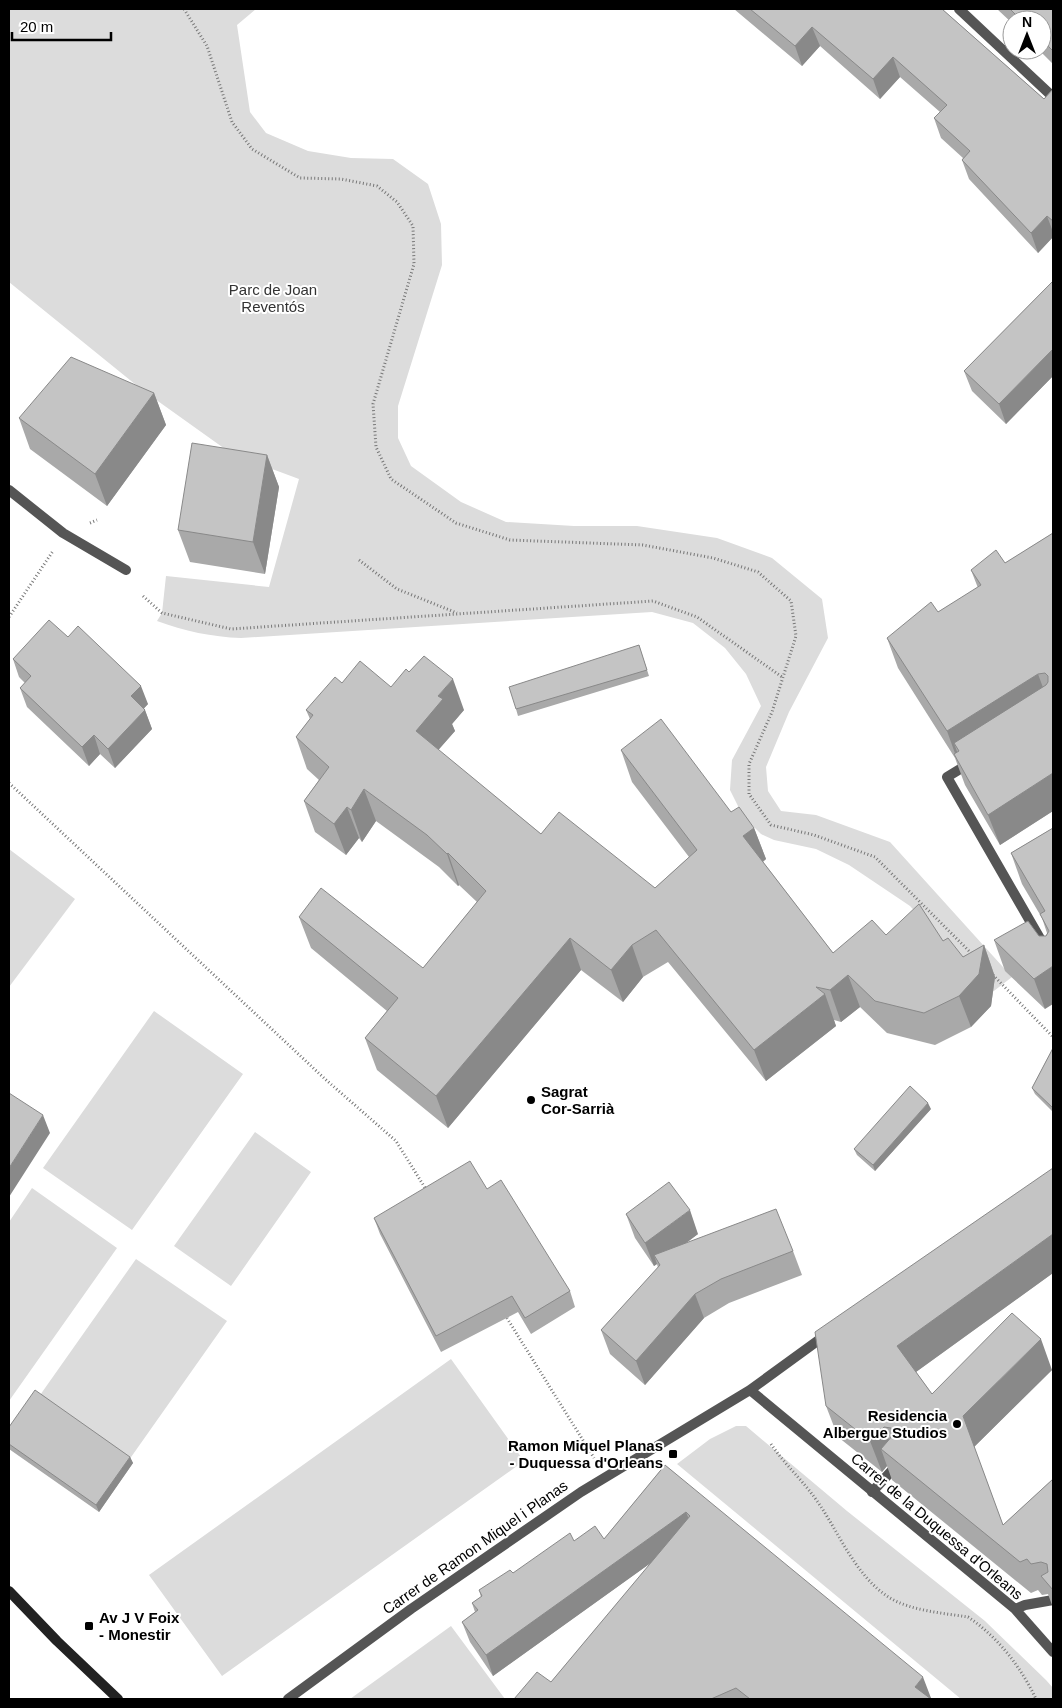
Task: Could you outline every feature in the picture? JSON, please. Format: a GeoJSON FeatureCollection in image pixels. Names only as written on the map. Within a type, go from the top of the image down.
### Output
{"type":"FeatureCollection","features":[{"type":"Feature","properties":{"kind":"street"},"geometry":{"type":"LineString","coordinates":[[959,9],[1053,97]]}},
{"type":"Feature","properties":{"kind":"street"},"geometry":{"type":"LineString","coordinates":[[9,490],[63,533],[126,570]]}},
{"type":"Feature","properties":{"kind":"street"},"geometry":{"type":"LineString","coordinates":[[980,756],[947,777],[1053,961]]}},
{"type":"Feature","properties":{"kind":"street","name":"Carrer de Ramon Miquel i Planas"},"geometry":{"type":"LineString","coordinates":[[288,1699],[411,1609],[582,1492],[750,1390],[834,1329]]}},
{"type":"Feature","properties":{"kind":"street","name":"Carrer de la Duquessa d'Orleans"},"geometry":{"type":"LineString","coordinates":[[750,1390],[1014,1609],[1053,1652]]}},
{"type":"Feature","properties":{"kind":"street"},"geometry":{"type":"LineString","coordinates":[[872,1492],[898,1464]]}},
{"type":"Feature","properties":{"kind":"street"},"geometry":{"type":"LineString","coordinates":[[9,1591],[56,1641],[118,1699]]}},
{"type":"Feature","properties":{"kind":"street"},"geometry":{"type":"LineString","coordinates":[[1014,1609],[1053,1600]]}},
{"type":"Feature","properties":{"kind":"path"},"geometry":{"type":"LineString","coordinates":[[184,9],[207,46],[232,122],[252,149],[300,178],[341,179],[377,186],[397,202],[413,226],[414,264],[373,404],[376,447],[391,479],[456,522],[510,540],[643,544],[713,558],[758,572],[791,601],[796,636],[772,712],[749,764],[749,794],[771,825],[814,835],[875,857],[976,958]]}},
{"type":"Feature","properties":{"kind":"path"},"geometry":{"type":"LineString","coordinates":[[9,617],[63,533],[98,520]]}},
{"type":"Feature","properties":{"kind":"path"},"geometry":{"type":"LineString","coordinates":[[359,560],[397,589],[459,614]]}},
{"type":"Feature","properties":{"kind":"path"},"geometry":{"type":"LineString","coordinates":[[143,596],[162,613],[231,629],[653,601],[697,616],[782,678]]}},
{"type":"Feature","properties":{"kind":"path"},"geometry":{"type":"LineString","coordinates":[[9,783],[325,1079],[396,1141],[428,1192]]}},
{"type":"Feature","properties":{"kind":"path"},"geometry":{"type":"LineString","coordinates":[[989,971],[1053,1037]]}},
{"type":"Feature","properties":{"kind":"path"},"geometry":{"type":"LineString","coordinates":[[502,1310],[607,1477]]}},
{"type":"Feature","properties":{"kind":"path"},"geometry":{"type":"LineString","coordinates":[[771,1444],[813,1495],[856,1563],[878,1588],[889,1597],[908,1606],[968,1618],[975,1622],[1019,1668],[1036,1699]]}},
{"type":"Feature","properties":{"kind":"green space","name":"Parc de Joan Reventós"},"geometry":{"type":"Polygon","coordinates":[[[9,9],[256,9],[237,25],[250,112],[266,133],[308,151],[351,158],[393,159],[428,184],[441,224],[442,265],[398,406],[398,438],[411,466],[461,502],[506,522],[574,526],[637,526],[717,538],[772,558],[822,599],[828,638],[789,712],[766,767],[768,791],[781,811],[816,815],[890,842],[1012,977],[990,994],[910,906],[849,865],[816,849],[774,840],[761,834],[743,816],[730,790],[732,760],[761,706],[746,674],[725,648],[693,623],[652,612],[241,638],[198,633],[157,621],[162,613],[166,576],[269,587],[299,479],[232,454],[141,389],[9,282],[9,9]]]}},
{"type":"Feature","properties":{"kind":"green space"},"geometry":{"type":"Polygon","coordinates":[[[9,849],[75,899],[9,987],[9,849]]]}},
{"type":"Feature","properties":{"kind":"green space"},"geometry":{"type":"Polygon","coordinates":[[[154,1011],[243,1074],[132,1230],[43,1168],[154,1011]]]}},
{"type":"Feature","properties":{"kind":"green space"},"geometry":{"type":"Polygon","coordinates":[[[255,1132],[311,1172],[231,1286],[174,1246],[255,1132]]]}},
{"type":"Feature","properties":{"kind":"green space"},"geometry":{"type":"Polygon","coordinates":[[[32,1188],[117,1248],[9,1401],[9,1222],[32,1188]]]}},
{"type":"Feature","properties":{"kind":"green space"},"geometry":{"type":"Polygon","coordinates":[[[136,1259],[227,1321],[129,1460],[38,1398],[136,1259]]]}},
{"type":"Feature","properties":{"kind":"green space"},"geometry":{"type":"Polygon","coordinates":[[[451,1359],[524,1461],[222,1676],[149,1575],[451,1359]]]}},
{"type":"Feature","properties":{"kind":"green space"},"geometry":{"type":"Polygon","coordinates":[[[736,1426],[746,1426],[847,1511],[985,1621],[1053,1688],[1053,1699],[961,1699],[677,1464],[710,1439],[736,1426]]]}},
{"type":"Feature","properties":{"kind":"green space"},"geometry":{"type":"Polygon","coordinates":[[[451,1626],[505,1699],[350,1699],[451,1626]]]}},
{"type":"Feature","properties":{"kind":"building"},"geometry":{"type":"Polygon","coordinates":[[[750,9],[942,9],[1044,99],[1053,89],[1053,221],[1047,216],[1031,233],[962,160],[970,151],[934,118],[947,105],[893,57],[873,79],[812,27],[795,46],[750,9]]]}},
{"type":"Feature","properties":{"kind":"building"},"geometry":{"type":"Polygon","coordinates":[[[1053,9],[1053,51],[1052,10],[1011,10],[1053,9]]]}},
{"type":"Feature","properties":{"kind":"building"},"geometry":{"type":"Polygon","coordinates":[[[1053,281],[1053,349],[999,404],[964,371],[1053,281]]]}},
{"type":"Feature","properties":{"kind":"building"},"geometry":{"type":"Polygon","coordinates":[[[71,357],[154,393],[95,474],[19,418],[71,357]]]}},
{"type":"Feature","properties":{"kind":"building"},"geometry":{"type":"Polygon","coordinates":[[[192,443],[267,455],[253,542],[178,530],[192,443]]]}},
{"type":"Feature","properties":{"kind":"building"},"geometry":{"type":"Polygon","coordinates":[[[1053,533],[1053,773],[988,815],[954,754],[959,751],[954,743],[1046,685],[1048,676],[1045,673],[1038,674],[947,731],[887,638],[931,602],[938,612],[981,585],[971,570],[996,550],[1005,563],[1053,533]]]}},
{"type":"Feature","properties":{"kind":"building"},"geometry":{"type":"Polygon","coordinates":[[[49,620],[68,637],[78,626],[141,686],[131,696],[145,710],[108,749],[94,735],[82,747],[20,688],[31,676],[13,659],[49,620]]]}},
{"type":"Feature","properties":{"kind":"building"},"geometry":{"type":"Polygon","coordinates":[[[639,645],[647,670],[516,709],[509,687],[639,645]]]}},
{"type":"Feature","properties":{"kind":"building"},"geometry":{"type":"Polygon","coordinates":[[[424,656],[453,679],[438,696],[443,699],[416,731],[541,834],[559,812],[655,888],[697,850],[621,750],[661,719],[731,812],[739,807],[754,828],[743,836],[833,953],[872,920],[886,935],[919,904],[943,941],[948,938],[963,957],[984,945],[979,974],[959,996],[924,1013],[875,1001],[848,975],[830,990],[816,987],[825,994],[754,1050],[656,930],[632,945],[611,970],[570,938],[436,1096],[365,1038],[398,998],[299,917],[321,888],[423,968],[486,891],[427,835],[364,789],[351,810],[347,807],[334,824],[304,801],[329,767],[296,737],[313,715],[306,710],[335,677],[342,683],[360,661],[391,687],[406,669],[409,672],[424,656]]]}},
{"type":"Feature","properties":{"kind":"building"},"geometry":{"type":"Polygon","coordinates":[[[1053,828],[1053,966],[1034,979],[994,940],[1028,921],[1039,936],[1046,936],[1049,931],[1040,914],[1045,911],[1011,853],[1053,828]]]}},
{"type":"Feature","properties":{"kind":"building"},"geometry":{"type":"Polygon","coordinates":[[[1053,1048],[1053,1108],[1032,1088],[1053,1048]]]}},
{"type":"Feature","properties":{"kind":"building"},"geometry":{"type":"Polygon","coordinates":[[[910,1086],[928,1103],[873,1165],[854,1149],[910,1086]]]}},
{"type":"Feature","properties":{"kind":"building"},"geometry":{"type":"Polygon","coordinates":[[[9,1093],[43,1115],[9,1168],[9,1093]]]}},
{"type":"Feature","properties":{"kind":"building"},"geometry":{"type":"Polygon","coordinates":[[[470,1161],[487,1189],[501,1180],[570,1291],[525,1318],[512,1296],[436,1336],[374,1218],[470,1161]]]}},
{"type":"Feature","properties":{"kind":"building"},"geometry":{"type":"Polygon","coordinates":[[[1053,1168],[1053,1234],[897,1346],[932,1394],[1012,1313],[1041,1339],[963,1416],[1003,1525],[1053,1479],[1053,1590],[1041,1576],[1048,1572],[1047,1564],[1041,1562],[1031,1564],[1027,1559],[1020,1562],[881,1449],[893,1435],[891,1428],[884,1427],[870,1441],[826,1406],[815,1332],[1053,1168]]]}},
{"type":"Feature","properties":{"kind":"building"},"geometry":{"type":"Polygon","coordinates":[[[669,1182],[690,1210],[645,1243],[626,1214],[669,1182]]]}},
{"type":"Feature","properties":{"kind":"building"},"geometry":{"type":"Polygon","coordinates":[[[776,1209],[793,1251],[721,1279],[695,1294],[636,1361],[601,1330],[660,1265],[654,1255],[776,1209]]]}},
{"type":"Feature","properties":{"kind":"building"},"geometry":{"type":"Polygon","coordinates":[[[35,1390],[130,1457],[96,1505],[9,1444],[9,1427],[35,1390]]]}},
{"type":"Feature","properties":{"kind":"building"},"geometry":{"type":"Polygon","coordinates":[[[665,1465],[923,1677],[915,1687],[931,1699],[750,1699],[736,1688],[711,1699],[514,1699],[537,1672],[551,1682],[690,1516],[686,1512],[486,1655],[462,1622],[478,1610],[472,1603],[482,1596],[479,1590],[510,1570],[513,1573],[570,1533],[574,1541],[595,1526],[604,1539],[665,1465]]]}},
{"type":"Feature","properties":{"kind":"place","name":"Sagrat Cor-Sarrià"},"geometry":{"type":"Point","coordinates":[531,1100]}},
{"type":"Feature","properties":{"kind":"place","name":"Residencia Albergue Studios"},"geometry":{"type":"Point","coordinates":[957,1424]}},
{"type":"Feature","properties":{"kind":"place","name":"Ramon Miquel Planas - Duquessa d'Orleans"},"geometry":{"type":"Point","coordinates":[673,1454]}},
{"type":"Feature","properties":{"kind":"place","name":"Av J V Foix - Monestir"},"geometry":{"type":"Point","coordinates":[89,1626]}}]}
